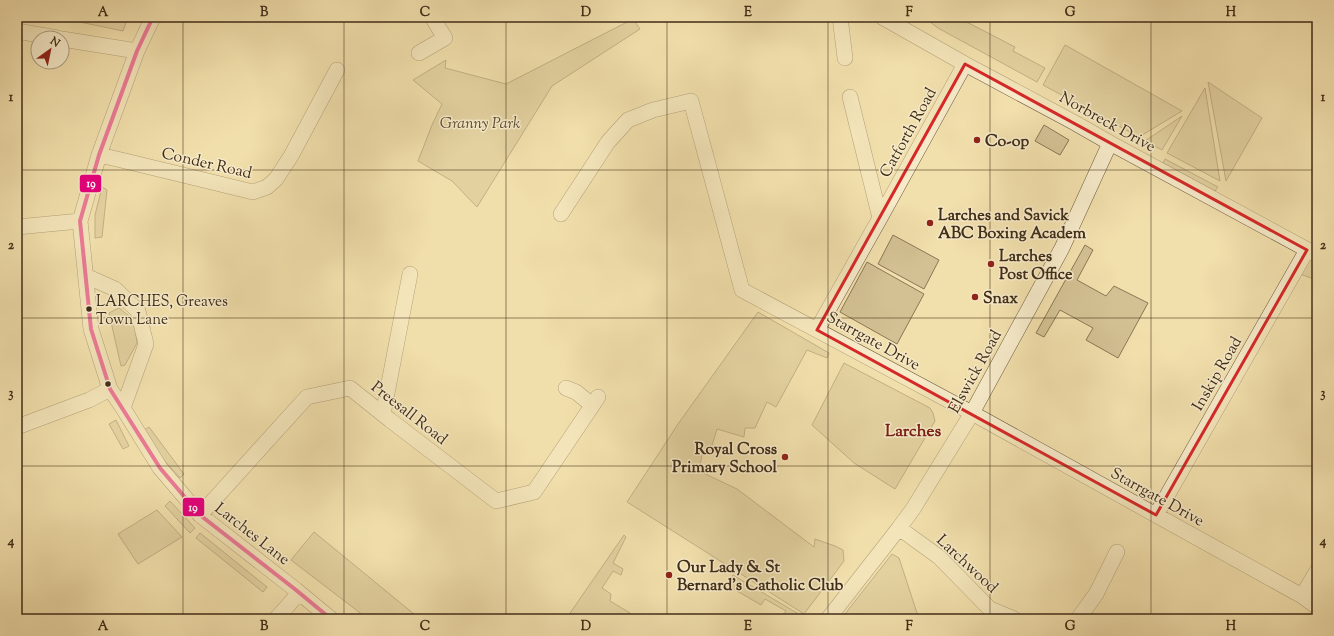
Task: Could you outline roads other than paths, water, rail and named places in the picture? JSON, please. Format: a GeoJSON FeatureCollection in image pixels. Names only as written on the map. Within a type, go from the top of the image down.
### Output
{"type":"FeatureCollection","features":[{"type":"Feature","properties":{"kind":"street"},"geometry":{"type":"LineString","coordinates":[[17,227],[80,221],[99,156],[137,51],[153,17]]}},
{"type":"Feature","properties":{"kind":"street"},"geometry":{"type":"LineString","coordinates":[[419,53],[445,38],[432,17]]}},
{"type":"Feature","properties":{"kind":"street"},"geometry":{"type":"LineString","coordinates":[[840,17],[846,58]]}},
{"type":"Feature","properties":{"kind":"street","name":"Norbreck Drive"},"geometry":{"type":"LineString","coordinates":[[882,17],[903,22],[965,64],[1038,102],[1312,253]]}},
{"type":"Feature","properties":{"kind":"street"},"geometry":{"type":"LineString","coordinates":[[17,31],[30,33]]}},
{"type":"Feature","properties":{"kind":"street"},"geometry":{"type":"LineString","coordinates":[[70,40],[137,51]]}},
{"type":"Feature","properties":{"kind":"street","name":"Catforth Road"},"geometry":{"type":"LineString","coordinates":[[817,330],[965,64]]}},
{"type":"Feature","properties":{"kind":"street","name":"Conder Road"},"geometry":{"type":"LineString","coordinates":[[99,156],[118,159],[253,192],[267,187],[276,179],[291,156],[337,70]]}},
{"type":"Feature","properties":{"kind":"street","name":"Catforth Road"},"geometry":{"type":"LineString","coordinates":[[850,97],[880,218]]}},
{"type":"Feature","properties":{"kind":"street","name":"Starrgate Drive"},"geometry":{"type":"LineString","coordinates":[[561,214],[608,142],[628,120],[653,110],[691,101],[742,290],[972,412],[1302,596],[1317,607]]}},
{"type":"Feature","properties":{"kind":"street","name":"Elswick Road"},"geometry":{"type":"LineString","coordinates":[[828,619],[913,509],[972,412],[1062,248],[1110,143]]}},
{"type":"Feature","properties":{"kind":"street","name":"Larches Lane"},"geometry":{"type":"LineString","coordinates":[[80,221],[91,329],[110,389],[160,468],[200,515],[299,592],[331,619]]}},
{"type":"Feature","properties":{"kind":"street","name":"Inskip Road"},"geometry":{"type":"LineString","coordinates":[[1156,515],[1312,253]]}},
{"type":"Feature","properties":{"kind":"street"},"geometry":{"type":"LineString","coordinates":[[383,414],[410,274]]}},
{"type":"Feature","properties":{"kind":"street"},"geometry":{"type":"LineString","coordinates":[[86,276],[115,289],[138,311],[146,344],[123,408]]}},
{"type":"Feature","properties":{"kind":"street","name":"Preesall Road"},"geometry":{"type":"LineString","coordinates":[[200,515],[307,397],[350,388],[496,501],[534,492],[595,401],[566,388]]}},
{"type":"Feature","properties":{"kind":"street"},"geometry":{"type":"LineString","coordinates":[[17,428],[89,400],[110,389]]}},
{"type":"Feature","properties":{"kind":"street","name":"Larchwood"},"geometry":{"type":"LineString","coordinates":[[899,528],[939,557],[990,609],[1014,619]]}},
{"type":"Feature","properties":{"kind":"street"},"geometry":{"type":"LineString","coordinates":[[1078,619],[1096,594],[1117,552]]}},
{"type":"Feature","properties":{"kind":"street"},"geometry":{"type":"LineString","coordinates":[[1302,596],[1317,571]]}},
{"type":"Feature","properties":{"kind":"street"},"geometry":{"type":"LineString","coordinates":[[276,619],[299,592]]}},
{"type":"Feature","properties":{"kind":"place","name":"Co-op"},"geometry":{"type":"Point","coordinates":[977,140]}},
{"type":"Feature","properties":{"kind":"place","name":"Larches and Savick ABC Boxing Academ"},"geometry":{"type":"Point","coordinates":[930,223]}},
{"type":"Feature","properties":{"kind":"place","name":"Larches Post Office"},"geometry":{"type":"Point","coordinates":[991,264]}},
{"type":"Feature","properties":{"kind":"place","name":"Snax"},"geometry":{"type":"Point","coordinates":[975,297]}},
{"type":"Feature","properties":{"kind":"place","name":"LARCHES, Greaves Town Lane"},"geometry":{"type":"Point","coordinates":[89,309]}},
{"type":"Feature","properties":{"kind":"place","name":"Royal Cross Primary School"},"geometry":{"type":"Point","coordinates":[785,457]}},
{"type":"Feature","properties":{"kind":"place","name":"Our Lady & St Bernard's Catholic Club"},"geometry":{"type":"Point","coordinates":[669,575]}},
{"type":"Feature","properties":{"kind":"district","name":"Larches"},"geometry":{"type":"Point","coordinates":[913,430]}},
{"type":"Feature","properties":{"kind":"park label","name":"Granny Park"},"geometry":{"type":"Point","coordinates":[480,122]}}]}
